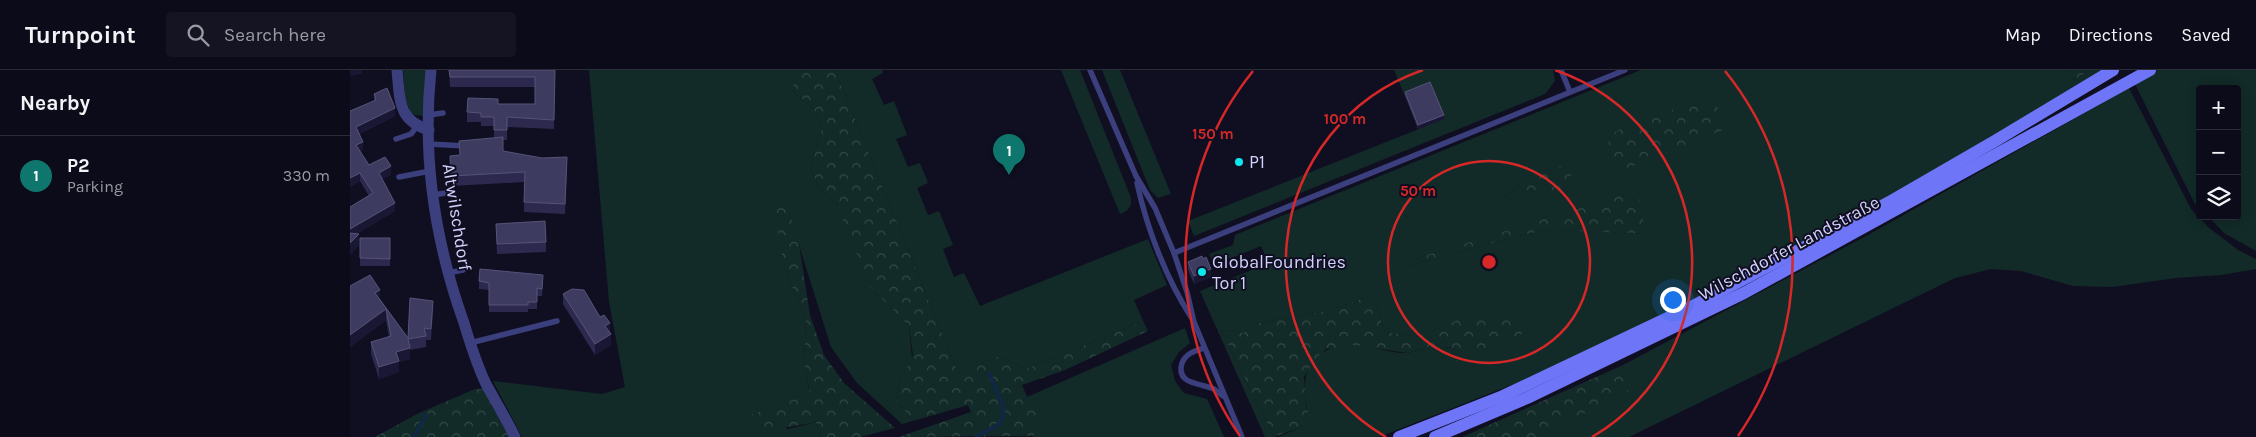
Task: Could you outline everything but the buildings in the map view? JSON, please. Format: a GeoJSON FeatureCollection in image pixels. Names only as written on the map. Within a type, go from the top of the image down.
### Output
{"type":"FeatureCollection","features":[{"type":"Feature","properties":{"kind":"main road","name":"Wilschdorfer Landstraße"},"geometry":{"type":"LineString","coordinates":[[1399,437],[1503,396],[1693,306],[1893,200],[2112,70]]}},
{"type":"Feature","properties":{"kind":"main road","name":"Wilschdorfer Landstraße"},"geometry":{"type":"LineString","coordinates":[[1435,437],[1599,364],[1744,293],[2150,70]]}},
{"type":"Feature","properties":{"kind":"street"},"geometry":{"type":"LineString","coordinates":[[397,70],[400,107],[417,126],[429,130]]}},
{"type":"Feature","properties":{"kind":"street","name":"Altwilschdorf"},"geometry":{"type":"LineString","coordinates":[[431,70],[428,144],[430,171],[447,274],[470,343],[491,392],[515,437]]}},
{"type":"Feature","properties":{"kind":"lane"},"geometry":{"type":"LineString","coordinates":[[1090,70],[1136,176],[1155,208],[1174,253],[1194,322],[1242,437]]}},
{"type":"Feature","properties":{"kind":"lane"},"geometry":{"type":"LineString","coordinates":[[1561,70],[1570,92]]}},
{"type":"Feature","properties":{"kind":"lane"},"geometry":{"type":"LineString","coordinates":[[1174,253],[1625,70]]}},
{"type":"Feature","properties":{"kind":"lane"},"geometry":{"type":"LineString","coordinates":[[429,115],[443,113]]}},
{"type":"Feature","properties":{"kind":"lane"},"geometry":{"type":"LineString","coordinates":[[396,139],[411,134],[417,126]]}},
{"type":"Feature","properties":{"kind":"lane"},"geometry":{"type":"LineString","coordinates":[[428,144],[451,146],[477,145]]}},
{"type":"Feature","properties":{"kind":"lane"},"geometry":{"type":"LineString","coordinates":[[399,177],[430,171]]}},
{"type":"Feature","properties":{"kind":"lane"},"geometry":{"type":"LineString","coordinates":[[1136,176],[1144,213],[1177,296],[1194,322]]}},
{"type":"Feature","properties":{"kind":"lane"},"geometry":{"type":"LineString","coordinates":[[433,195],[452,192]]}},
{"type":"Feature","properties":{"kind":"lane"},"geometry":{"type":"LineString","coordinates":[[447,274],[463,270]]}},
{"type":"Feature","properties":{"kind":"lane"},"geometry":{"type":"LineString","coordinates":[[470,343],[557,320]]}},
{"type":"Feature","properties":{"kind":"lane"},"geometry":{"type":"LineString","coordinates":[[1204,348],[1186,357],[1181,365],[1181,373],[1195,386],[1213,389],[1225,397]]}},
{"type":"Feature","properties":{"kind":"green space"},"geometry":{"type":"Polygon","coordinates":[[[403,70],[426,70],[423,116],[411,114],[405,98],[403,70]]]}},
{"type":"Feature","properties":{"kind":"green space"},"geometry":{"type":"Polygon","coordinates":[[[589,70],[803,70],[793,78],[794,93],[812,106],[822,127],[811,167],[818,187],[837,205],[872,289],[909,326],[912,358],[900,381],[896,400],[913,421],[902,424],[857,383],[831,347],[786,204],[785,271],[806,318],[804,363],[810,395],[751,415],[788,429],[816,422],[821,437],[522,437],[493,381],[602,394],[625,387],[609,302],[589,70]]]}},
{"type":"Feature","properties":{"kind":"green space"},"geometry":{"type":"Polygon","coordinates":[[[803,70],[835,70],[958,373],[999,356],[1026,369],[1143,321],[1148,331],[1065,370],[1022,385],[1027,397],[1039,410],[1034,436],[899,437],[971,412],[968,405],[913,421],[896,400],[900,381],[913,355],[909,326],[870,287],[837,205],[818,187],[811,167],[822,127],[812,106],[794,93],[793,78],[803,70]]]}},
{"type":"Feature","properties":{"kind":"green space"},"geometry":{"type":"Polygon","coordinates":[[[835,70],[882,70],[883,73],[872,79],[884,105],[894,101],[907,135],[896,139],[908,167],[920,163],[928,183],[917,188],[928,215],[939,211],[953,245],[943,249],[954,277],[964,273],[980,306],[1148,239],[1167,285],[1134,300],[1143,321],[1026,369],[999,356],[958,373],[835,70]]]}},
{"type":"Feature","properties":{"kind":"green space"},"geometry":{"type":"Polygon","coordinates":[[[1061,70],[1080,70],[1131,198],[1130,206],[1123,213],[1120,214],[1061,70]]]}},
{"type":"Feature","properties":{"kind":"green space"},"geometry":{"type":"Polygon","coordinates":[[[1102,70],[1120,70],[1171,194],[1158,198],[1150,190],[1102,70]]]}},
{"type":"Feature","properties":{"kind":"green space"},"geometry":{"type":"Polygon","coordinates":[[[1394,70],[1553,70],[1555,81],[1545,94],[1194,236],[1188,221],[1444,119],[1405,96],[1394,70]]]}},
{"type":"Feature","properties":{"kind":"green space"},"geometry":{"type":"Polygon","coordinates":[[[1641,70],[2066,70],[2075,80],[2090,70],[2103,70],[1983,144],[1846,220],[1650,323],[1519,382],[1379,437],[1278,437],[1311,423],[1305,394],[1305,381],[1308,369],[1315,359],[1324,352],[1337,347],[1354,345],[1401,353],[1436,347],[1475,353],[1440,328],[1419,337],[1385,332],[1372,295],[1331,310],[1259,323],[1243,333],[1221,330],[1274,437],[1265,437],[1200,291],[1269,263],[1261,246],[1214,265],[1209,254],[1233,245],[1235,235],[1641,70]],[[1574,164],[1534,173],[1501,200],[1529,190],[1548,194],[1574,164]],[[1639,191],[1402,263],[1408,266],[1547,230],[1644,234],[1639,191]]]}},
{"type":"Feature","properties":{"kind":"green space"},"geometry":{"type":"Polygon","coordinates":[[[2066,70],[2090,70],[2075,80],[2066,70]]]}},
{"type":"Feature","properties":{"kind":"green space"},"geometry":{"type":"Polygon","coordinates":[[[2158,70],[2256,70],[2256,251],[2224,233],[2212,220],[2241,220],[2241,85],[2196,85],[2196,205],[2134,82],[2158,70]]]}},
{"type":"Feature","properties":{"kind":"green space"},"geometry":{"type":"Polygon","coordinates":[[[2129,88],[2191,209],[2196,214],[2196,220],[2201,220],[2238,250],[2256,259],[2256,269],[2221,275],[2176,278],[2112,287],[2073,286],[2021,271],[1991,269],[1955,278],[1629,437],[1537,437],[1627,392],[1623,365],[1868,235],[2129,88]]]}},
{"type":"Feature","properties":{"kind":"green space"},"geometry":{"type":"Polygon","coordinates":[[[1693,103],[1715,103],[1728,128],[1621,171],[1607,147],[1611,134],[1637,121],[1693,103]]]}},
{"type":"Feature","properties":{"kind":"green space"},"geometry":{"type":"Polygon","coordinates":[[[1574,163],[1567,189],[1547,194],[1529,190],[1500,201],[1534,173],[1574,163]]]}},
{"type":"Feature","properties":{"kind":"green space"},"geometry":{"type":"Polygon","coordinates":[[[1639,190],[1645,234],[1547,230],[1408,266],[1401,263],[1639,190]]]}},
{"type":"Feature","properties":{"kind":"green space"},"geometry":{"type":"Polygon","coordinates":[[[787,204],[799,244],[810,315],[824,355],[844,383],[895,428],[860,437],[821,437],[816,422],[756,433],[750,415],[810,394],[804,363],[806,318],[785,271],[774,210],[787,204]]]}},
{"type":"Feature","properties":{"kind":"green space"},"geometry":{"type":"Polygon","coordinates":[[[1372,295],[1385,332],[1419,337],[1469,315],[1521,321],[1522,334],[1475,353],[1448,347],[1429,347],[1407,353],[1355,345],[1326,349],[1316,358],[1304,377],[1306,406],[1312,423],[1274,437],[1221,330],[1243,333],[1259,323],[1331,310],[1372,295]]]}},
{"type":"Feature","properties":{"kind":"green space"},"geometry":{"type":"Polygon","coordinates":[[[1185,328],[1190,343],[1179,352],[1171,365],[1175,381],[1184,393],[1207,399],[1224,437],[1031,437],[1034,436],[1027,397],[1185,328]]]}},
{"type":"Feature","properties":{"kind":"green space"},"geometry":{"type":"Polygon","coordinates":[[[1623,365],[1628,392],[1537,437],[1462,437],[1623,365]]]}},
{"type":"Feature","properties":{"kind":"green space"},"geometry":{"type":"Polygon","coordinates":[[[475,389],[483,389],[509,437],[375,437],[417,414],[475,389]]]}},
{"type":"Feature","properties":{"kind":"waterway"},"geometry":{"type":"LineString","coordinates":[[976,437],[998,425],[1004,415],[1002,403],[989,373]]}},
{"type":"Feature","properties":{"kind":"waterway"},"geometry":{"type":"LineString","coordinates":[[414,437],[426,415]]}},
{"type":"Feature","properties":{"kind":"place","name":"P1"},"geometry":{"type":"Point","coordinates":[1239,162]}},
{"type":"Feature","properties":{"kind":"place","name":"P2"},"geometry":{"type":"Point","coordinates":[1009,175]}},
{"type":"Feature","properties":{"kind":"place","name":"GlobalFoundries Tor 1"},"geometry":{"type":"Point","coordinates":[1202,272]}}]}
